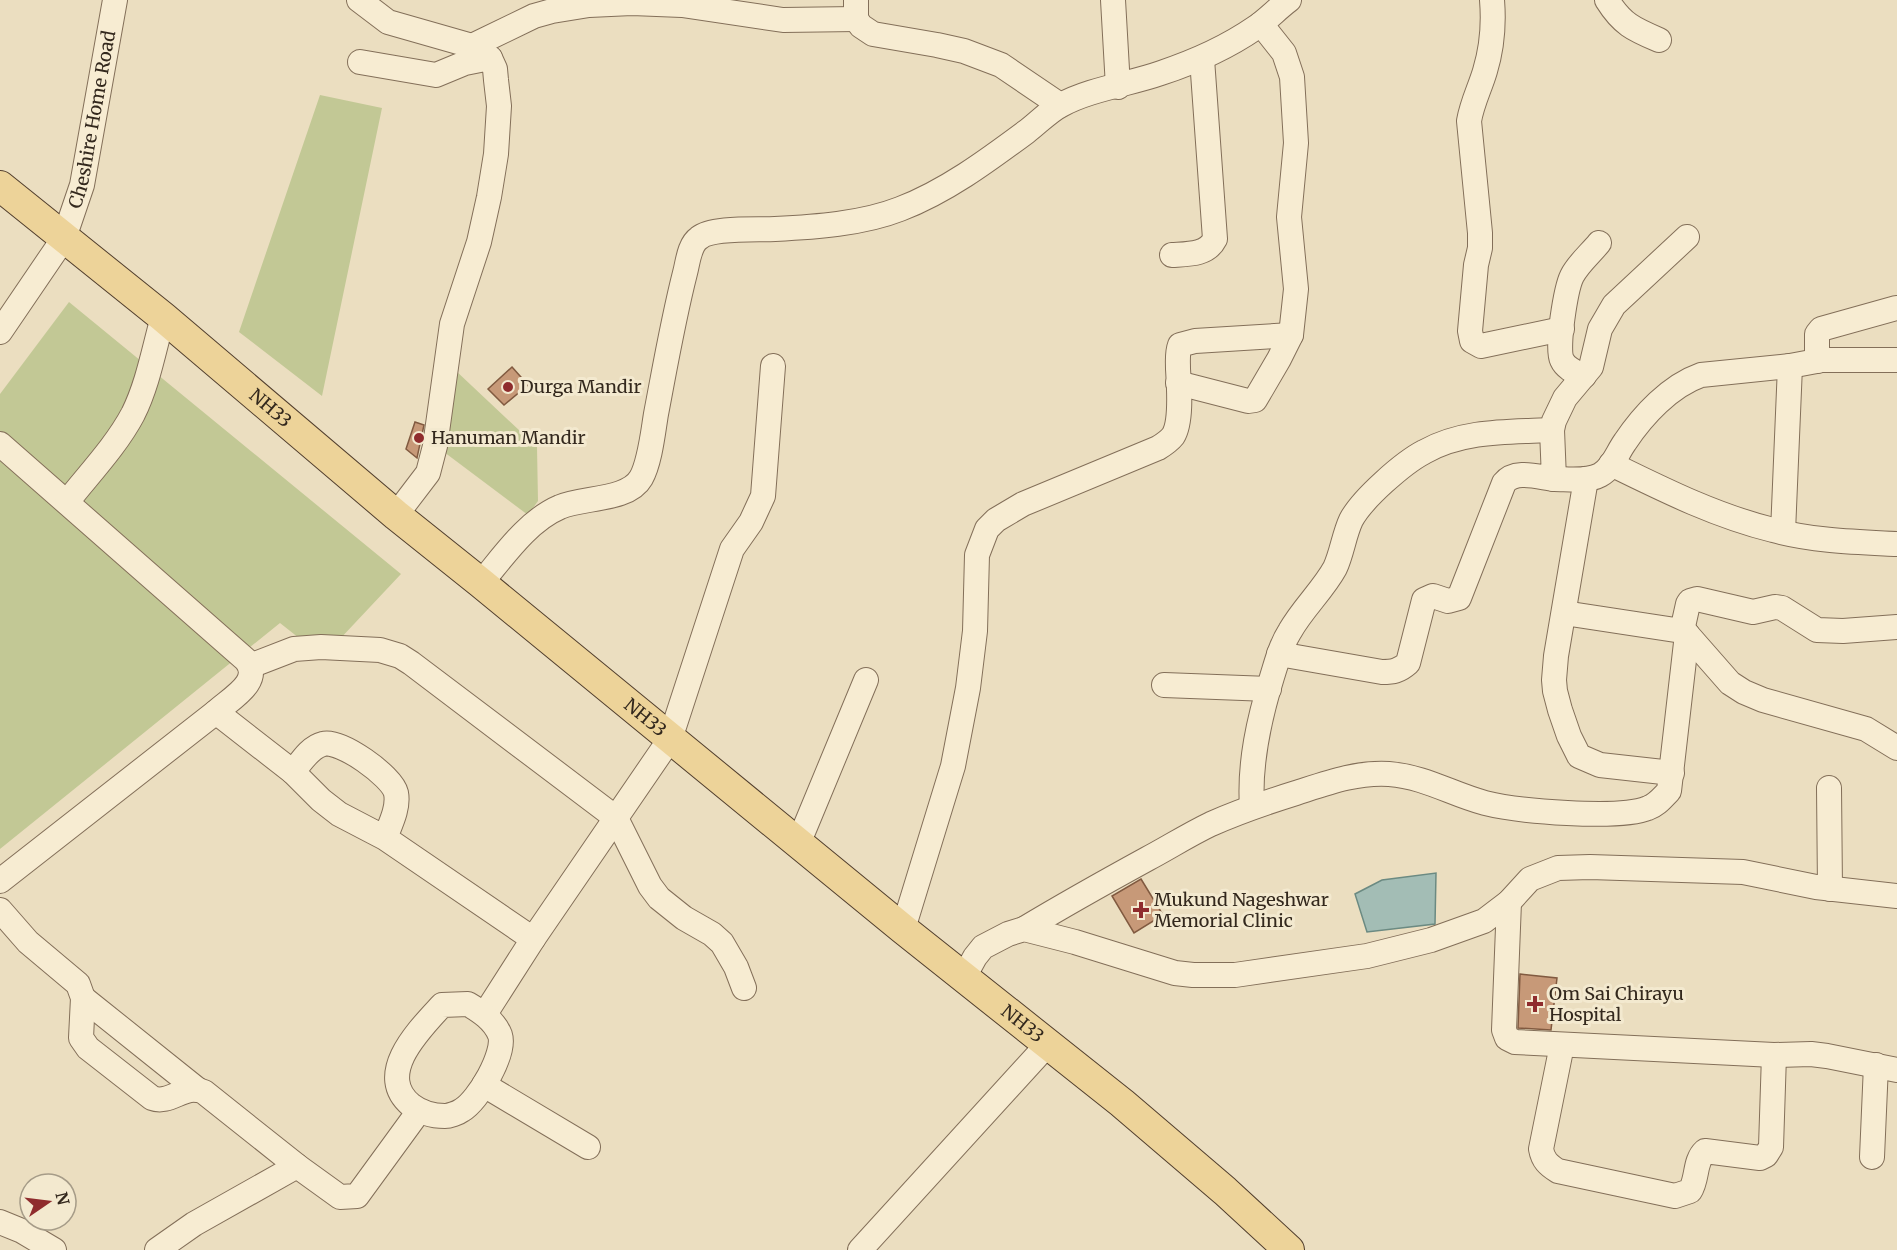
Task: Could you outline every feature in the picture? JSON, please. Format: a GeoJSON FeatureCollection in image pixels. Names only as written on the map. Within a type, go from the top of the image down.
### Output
{"type":"FeatureCollection","features":[{"type":"Feature","properties":{"kind":"main road","name":"NH33"},"geometry":{"type":"LineString","coordinates":[[0,186],[163,317],[396,515],[482,583],[798,844],[1174,1147],[1289,1250]]}},
{"type":"Feature","properties":{"kind":"street","name":"Cheshire Home Road"},"geometry":{"type":"LineString","coordinates":[[0,332],[64,238],[82,185],[116,0]]}},
{"type":"Feature","properties":{"kind":"street"},"geometry":{"type":"LineString","coordinates":[[358,0],[388,22],[481,52],[495,69],[499,106],[496,154],[489,197],[478,242],[452,324],[435,446],[428,473],[396,515]]}},
{"type":"Feature","properties":{"kind":"street"},"geometry":{"type":"LineString","coordinates":[[1113,0],[1118,87]]}},
{"type":"Feature","properties":{"kind":"street"},"geometry":{"type":"LineString","coordinates":[[482,583],[518,541],[544,516],[559,507],[578,501],[623,492],[634,486],[641,478],[652,437],[677,306],[691,250],[698,238],[705,234],[720,232],[777,229],[857,220],[900,209],[934,194],[957,180],[1026,132],[1060,105],[1202,59],[1261,24],[1289,0]]}},
{"type":"Feature","properties":{"kind":"street"},"geometry":{"type":"LineString","coordinates":[[1492,0],[1490,51],[1485,73],[1471,107],[1469,121],[1480,234],[1470,331],[1472,341],[1481,346],[1562,329]]}},
{"type":"Feature","properties":{"kind":"street"},"geometry":{"type":"LineString","coordinates":[[1606,0],[1622,21],[1631,28],[1659,40]]}},
{"type":"Feature","properties":{"kind":"street"},"geometry":{"type":"LineString","coordinates":[[360,62],[436,75],[465,63],[534,16],[589,3],[682,5],[783,20],[856,10],[861,26],[873,34],[964,51],[1001,65],[1060,105]]}},
{"type":"Feature","properties":{"kind":"street"},"geometry":{"type":"LineString","coordinates":[[1178,383],[1255,400],[1291,335],[1296,289],[1289,217],[1296,143],[1294,96],[1288,63],[1278,44],[1261,24]]}},
{"type":"Feature","properties":{"kind":"street"},"geometry":{"type":"LineString","coordinates":[[1172,255],[1206,250],[1212,246],[1215,239],[1202,59]]}},
{"type":"Feature","properties":{"kind":"street"},"geometry":{"type":"LineString","coordinates":[[1554,478],[1552,430],[1554,421],[1565,398],[1591,367],[1595,358],[1600,329],[1614,305],[1687,237]]}},
{"type":"Feature","properties":{"kind":"street"},"geometry":{"type":"LineString","coordinates":[[1584,376],[1568,368],[1559,350],[1567,288],[1573,274],[1599,243]]}},
{"type":"Feature","properties":{"kind":"street"},"geometry":{"type":"LineString","coordinates":[[1817,361],[1817,333],[1821,329],[1896,308]]}},
{"type":"Feature","properties":{"kind":"street"},"geometry":{"type":"LineString","coordinates":[[67,502],[121,433],[133,414],[163,317]]}},
{"type":"Feature","properties":{"kind":"street"},"geometry":{"type":"LineString","coordinates":[[903,929],[953,766],[959,739],[975,632],[976,555],[987,529],[996,519],[1009,511],[1158,448],[1167,442],[1174,435],[1176,425],[1177,351],[1180,345],[1195,341],[1291,335]]}},
{"type":"Feature","properties":{"kind":"street"},"geometry":{"type":"LineString","coordinates":[[1280,654],[1382,672],[1394,672],[1401,669],[1408,663],[1411,655],[1424,600],[1433,596],[1454,601],[1462,593],[1508,477],[1518,474],[1586,479],[1599,476],[1611,464],[1645,417],[1668,394],[1692,378],[1712,373],[1790,366],[1817,361],[1897,360]]}},
{"type":"Feature","properties":{"kind":"street"},"geometry":{"type":"LineString","coordinates":[[485,1014],[533,939],[670,739],[732,549],[751,522],[763,496],[773,366]]}},
{"type":"Feature","properties":{"kind":"street"},"geometry":{"type":"LineString","coordinates":[[1783,532],[1790,366]]}},
{"type":"Feature","properties":{"kind":"street"},"geometry":{"type":"LineString","coordinates":[[1252,807],[1254,753],[1280,654],[1290,630],[1335,567],[1351,521],[1368,499],[1423,452],[1462,436],[1552,430]]}},
{"type":"Feature","properties":{"kind":"street"},"geometry":{"type":"LineString","coordinates":[[0,444],[250,666],[252,676],[251,680],[216,712],[0,881]]}},
{"type":"Feature","properties":{"kind":"street"},"geometry":{"type":"LineString","coordinates":[[1611,464],[1696,504],[1783,532],[1897,544]]}},
{"type":"Feature","properties":{"kind":"street"},"geometry":{"type":"LineString","coordinates":[[1586,479],[1556,657],[1555,691],[1569,736],[1579,756],[1600,765],[1672,773]]}},
{"type":"Feature","properties":{"kind":"street"},"geometry":{"type":"LineString","coordinates":[[964,977],[983,947],[1008,934],[1024,929],[1073,899],[1195,832],[1252,807],[1340,778],[1389,774],[1432,782],[1486,803],[1510,807],[1588,813],[1623,813],[1648,808],[1659,802],[1669,791],[1684,632],[1690,601],[1697,599],[1753,612],[1775,607],[1782,608],[1817,630],[1843,631],[1897,627]]}},
{"type":"Feature","properties":{"kind":"street"},"geometry":{"type":"LineString","coordinates":[[1564,614],[1684,632],[1730,683],[1744,692],[1763,700],[1866,729],[1897,748]]}},
{"type":"Feature","properties":{"kind":"street"},"geometry":{"type":"LineString","coordinates":[[250,666],[283,652],[308,647],[369,648],[391,652],[411,663],[616,818],[650,886],[659,898],[722,943],[736,967],[744,988]]}},
{"type":"Feature","properties":{"kind":"street"},"geometry":{"type":"LineString","coordinates":[[798,844],[866,680]]}},
{"type":"Feature","properties":{"kind":"street"},"geometry":{"type":"LineString","coordinates":[[1164,686],[1269,689]]}},
{"type":"Feature","properties":{"kind":"street"},"geometry":{"type":"LineString","coordinates":[[216,712],[293,772],[339,814],[385,838],[533,939]]}},
{"type":"Feature","properties":{"kind":"street"},"geometry":{"type":"LineString","coordinates":[[293,772],[312,750],[325,743],[339,745],[367,762],[390,781],[397,795],[397,804],[385,838]]}},
{"type":"Feature","properties":{"kind":"street"},"geometry":{"type":"LineString","coordinates":[[1829,788],[1830,890]]}},
{"type":"Feature","properties":{"kind":"street"},"geometry":{"type":"LineString","coordinates":[[1024,929],[1075,942],[1174,973],[1208,976],[1367,956],[1431,940],[1484,921],[1509,902],[1530,879],[1558,868],[1743,872],[1830,890],[1897,896]]}},
{"type":"Feature","properties":{"kind":"street"},"geometry":{"type":"LineString","coordinates":[[1509,902],[1504,1030],[1507,1038],[1515,1042],[1774,1055],[1811,1054],[1887,1068],[1872,1157]]}},
{"type":"Feature","properties":{"kind":"street"},"geometry":{"type":"LineString","coordinates":[[0,910],[28,942],[78,984],[83,998],[80,1032],[84,1044],[147,1095],[161,1100],[187,1090],[198,1090]]}},
{"type":"Feature","properties":{"kind":"street"},"geometry":{"type":"LineString","coordinates":[[83,998],[198,1090],[340,1197],[357,1196],[419,1112]]}},
{"type":"Feature","properties":{"kind":"street"},"geometry":{"type":"LineString","coordinates":[[468,1004],[485,1014],[500,1036],[499,1059],[484,1085],[464,1110],[446,1116],[419,1112],[406,1101],[397,1083],[398,1064],[417,1032],[442,1005],[468,1004]]}},
{"type":"Feature","properties":{"kind":"street"},"geometry":{"type":"LineString","coordinates":[[1562,1044],[1541,1149],[1543,1159],[1557,1171],[1675,1196],[1690,1191],[1695,1184],[1699,1156],[1705,1151],[1760,1158],[1766,1155],[1771,1147],[1774,1055]]}},
{"type":"Feature","properties":{"kind":"street"},"geometry":{"type":"LineString","coordinates":[[860,1250],[1047,1045]]}},
{"type":"Feature","properties":{"kind":"street"},"geometry":{"type":"LineString","coordinates":[[484,1085],[588,1147]]}},
{"type":"Feature","properties":{"kind":"street"},"geometry":{"type":"LineString","coordinates":[[157,1250],[194,1224],[297,1166]]}},
{"type":"Feature","properties":{"kind":"street"},"geometry":{"type":"LineString","coordinates":[[0,1222],[22,1231],[54,1250]]}},
{"type":"Feature","properties":{"kind":"green space"},"geometry":{"type":"Polygon","coordinates":[[[320,95],[382,108],[322,396],[239,332],[320,95]]]}},
{"type":"Feature","properties":{"kind":"green space"},"geometry":{"type":"Polygon","coordinates":[[[69,302],[401,574],[323,657],[280,623],[0,849],[0,394],[69,302]]]}},
{"type":"Feature","properties":{"kind":"green space"},"geometry":{"type":"Polygon","coordinates":[[[455,370],[537,447],[538,501],[528,515],[444,452],[455,370]]]}},
{"type":"Feature","properties":{"kind":"water"},"geometry":{"type":"Polygon","coordinates":[[[1436,873],[1435,924],[1367,932],[1355,894],[1382,880],[1436,873]]]}},
{"type":"Feature","properties":{"kind":"building","name":"Durga Mandir"},"geometry":{"type":"Polygon","coordinates":[[[512,367],[528,385],[504,405],[488,389],[512,367]]]}},
{"type":"Feature","properties":{"kind":"building"},"geometry":{"type":"Polygon","coordinates":[[[415,422],[424,425],[417,458],[406,449],[415,422]]]}},
{"type":"Feature","properties":{"kind":"building"},"geometry":{"type":"Polygon","coordinates":[[[1141,879],[1163,915],[1134,933],[1112,896],[1141,879]]]}},
{"type":"Feature","properties":{"kind":"building"},"geometry":{"type":"Polygon","coordinates":[[[1520,974],[1557,978],[1551,1030],[1518,1028],[1520,974]]]}},
{"type":"Feature","properties":{"kind":"place","name":"Durga Mandir"},"geometry":{"type":"Point","coordinates":[508,387]}},
{"type":"Feature","properties":{"kind":"place","name":"Hanuman Mandir"},"geometry":{"type":"Point","coordinates":[419,438]}},
{"type":"Feature","properties":{"kind":"place","name":"Mukund Nageshwar Memorial Clinic"},"geometry":{"type":"Point","coordinates":[1141,910]}},
{"type":"Feature","properties":{"kind":"place","name":"Om Sai Chirayu Hospital"},"geometry":{"type":"Point","coordinates":[1535,1004]}}]}
